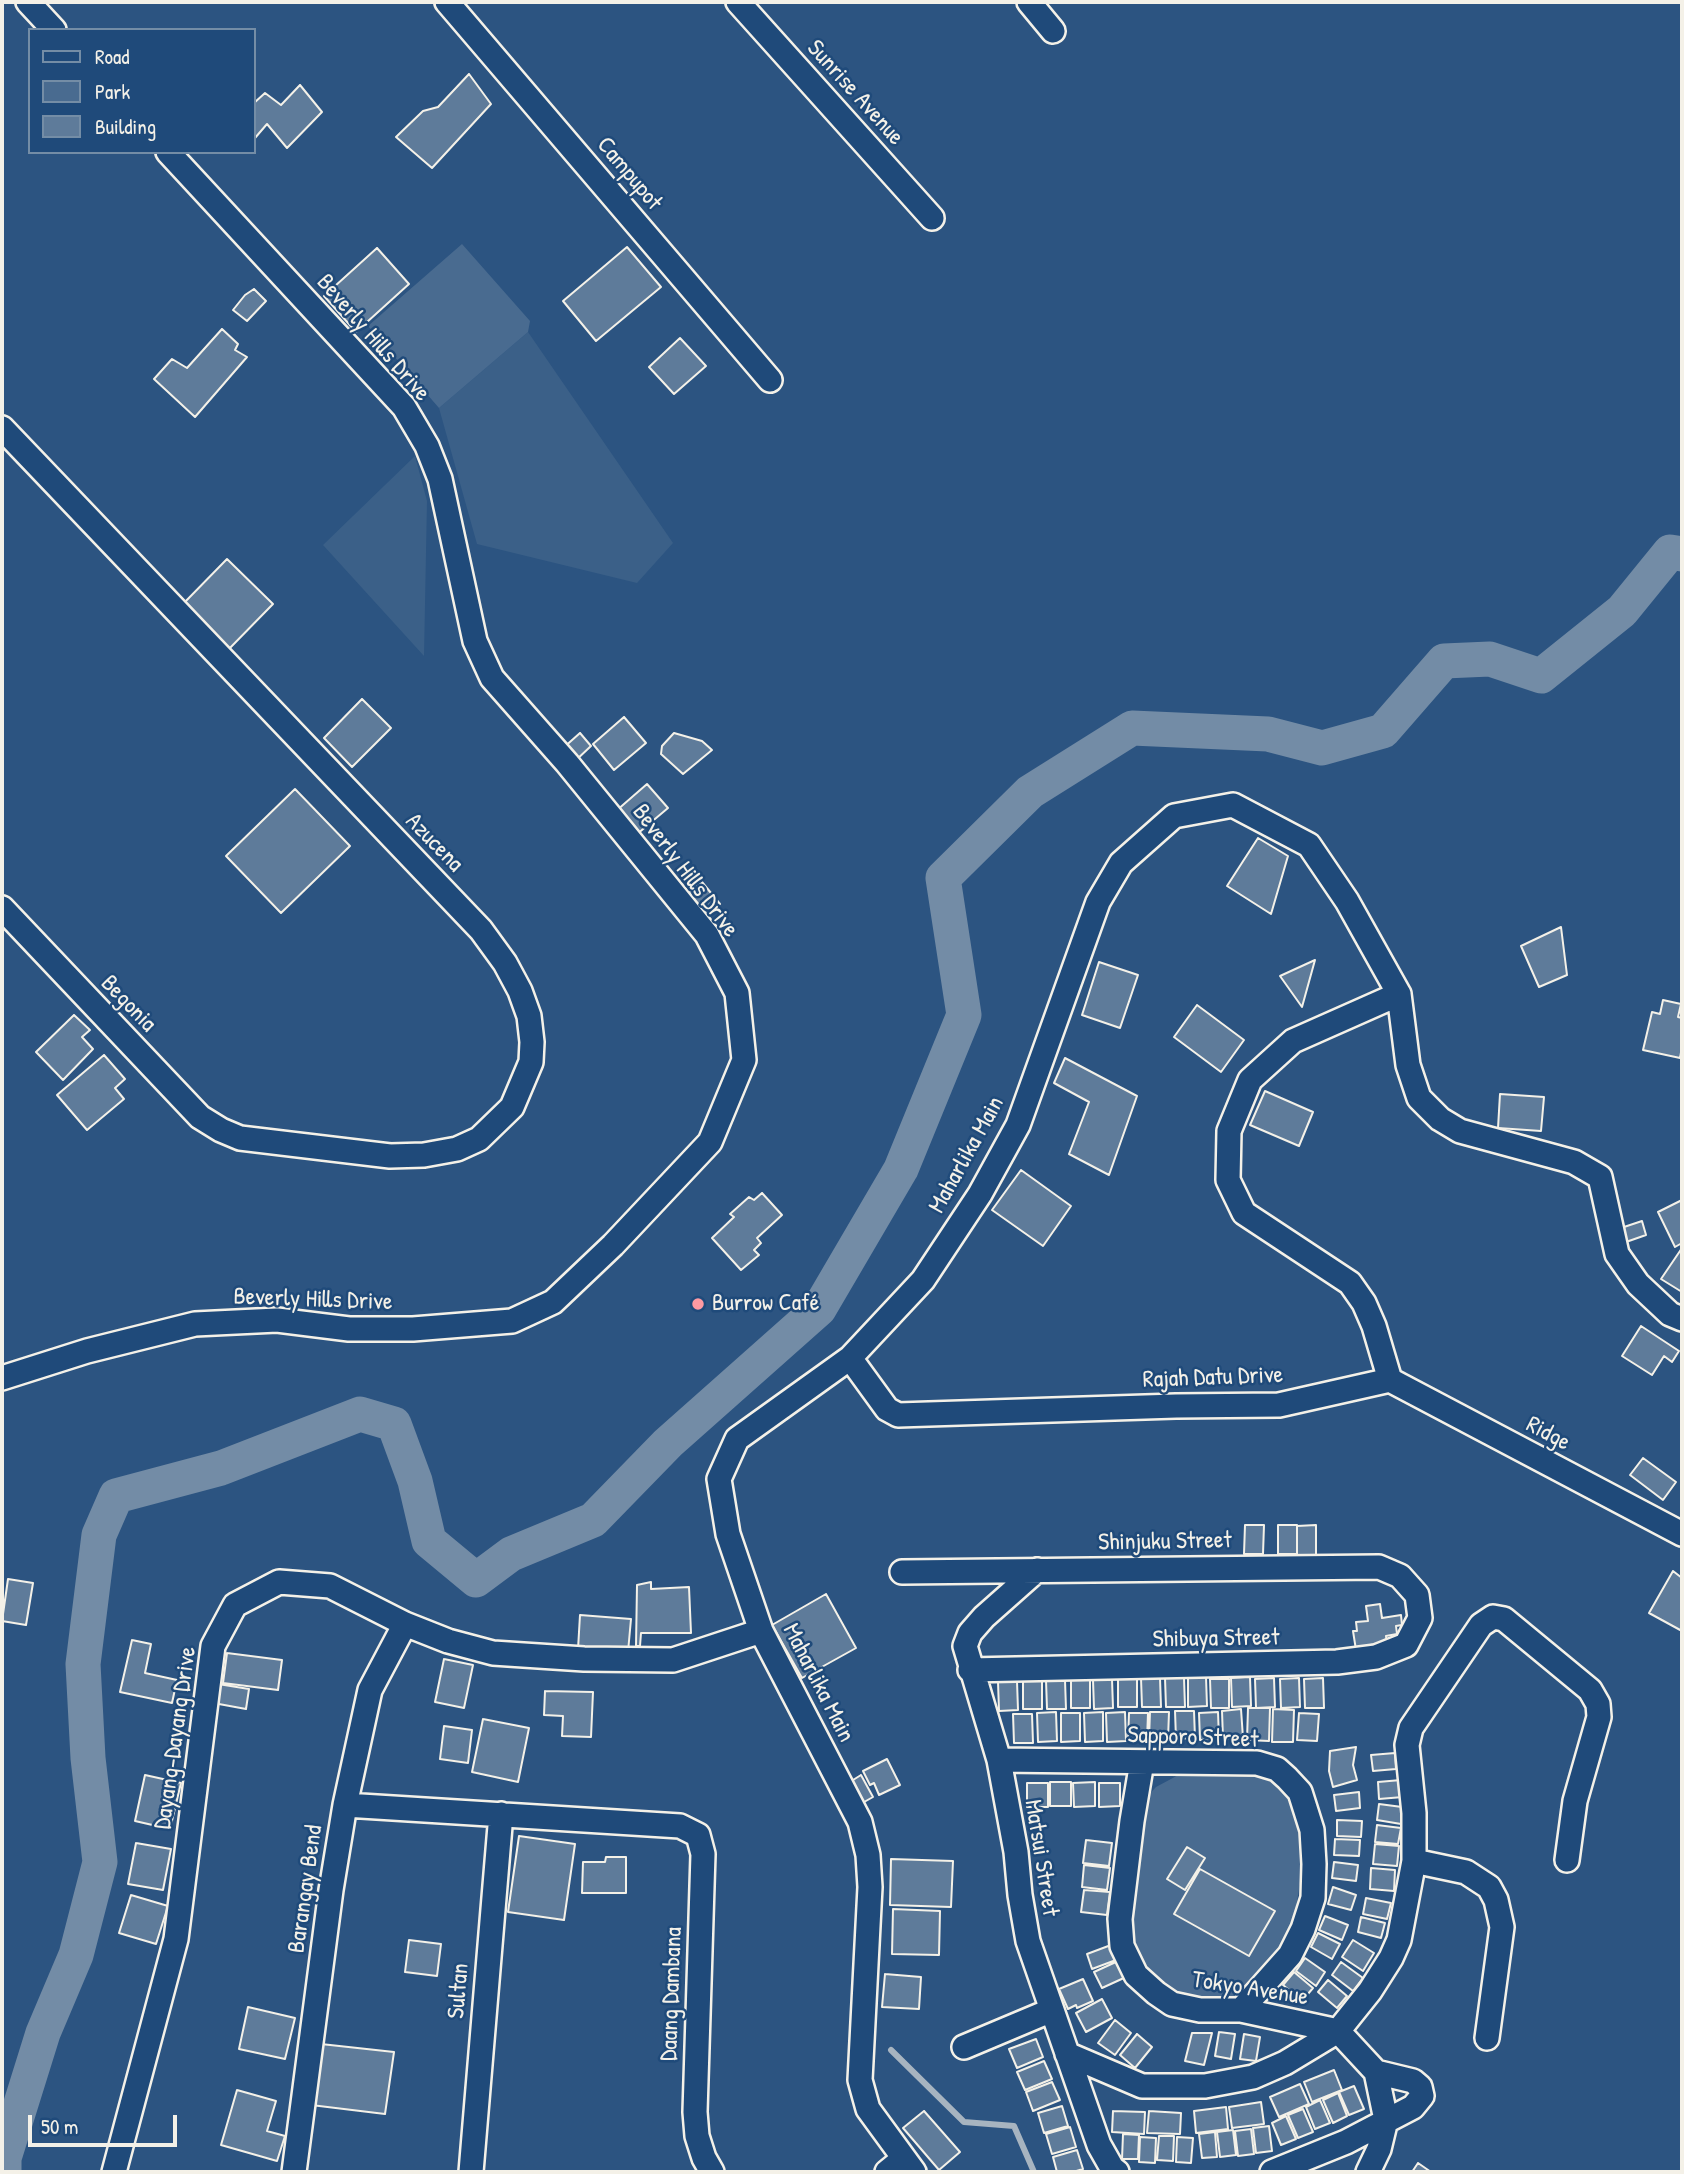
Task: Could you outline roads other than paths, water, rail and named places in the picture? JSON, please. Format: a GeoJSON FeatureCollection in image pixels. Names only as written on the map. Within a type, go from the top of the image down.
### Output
{"type":"FeatureCollection","features":[{"type":"Feature","properties":{"kind":"street"},"geometry":{"type":"LineString","coordinates":[[28,2],[52,28]]}},
{"type":"Feature","properties":{"kind":"street","name":"Campupot"},"geometry":{"type":"LineString","coordinates":[[447,2],[770,380]]}},
{"type":"Feature","properties":{"kind":"street","name":"Sunrise Avenue"},"geometry":{"type":"LineString","coordinates":[[738,2],[932,218]]}},
{"type":"Feature","properties":{"kind":"street"},"geometry":{"type":"LineString","coordinates":[[1029,2],[1053,31]]}},
{"type":"Feature","properties":{"kind":"street","name":"Beverly Hills Drive"},"geometry":{"type":"LineString","coordinates":[[2,1378],[87,1351],[195,1324],[277,1320],[349,1329],[413,1329],[512,1321],[553,1302],[613,1244],[710,1142],[744,1060],[737,993],[707,935],[567,763],[492,678],[475,640],[440,479],[427,446],[404,407],[170,154]]}},
{"type":"Feature","properties":{"kind":"street","name":"Azucena"},"geometry":{"type":"LineString","coordinates":[[2,428],[481,930],[510,972],[529,1016],[531,1062],[512,1107],[479,1139],[457,1149],[424,1155],[390,1156],[240,1138],[221,1130]]}},
{"type":"Feature","properties":{"kind":"street","name":"Maharlika Main"},"geometry":{"type":"LineString","coordinates":[[902,2168],[868,2109],[860,2080],[870,1887],[868,1855],[860,1822],[761,1631],[727,1534],[719,1479],[737,1439],[850,1358],[923,1280],[980,1194],[1017,1125],[1098,902],[1121,863],[1174,816],[1233,805],[1309,845],[1347,901],[1399,994],[1408,1065],[1419,1098],[1440,1119],[1460,1131],[1574,1162],[1600,1177],[1617,1254],[1638,1284],[1671,1314],[1682,1319]]}},
{"type":"Feature","properties":{"kind":"street","name":"Begonia"},"geometry":{"type":"LineString","coordinates":[[2,908],[200,1117],[221,1130]]}},
{"type":"Feature","properties":{"kind":"street"},"geometry":{"type":"LineString","coordinates":[[1390,1380],[1374,1326],[1364,1303],[1350,1283],[1244,1213],[1228,1181],[1229,1131],[1250,1080],[1293,1041],[1399,994]]}},
{"type":"Feature","properties":{"kind":"street","name":"Rajah Datu Drive"},"geometry":{"type":"LineString","coordinates":[[850,1358],[887,1409],[898,1415],[1279,1405],[1390,1380]]}},
{"type":"Feature","properties":{"kind":"street","name":"Ridge"},"geometry":{"type":"LineString","coordinates":[[1390,1380],[1682,1534]]}},
{"type":"Feature","properties":{"kind":"street","name":"Shinjuku Street"},"geometry":{"type":"LineString","coordinates":[[902,1572],[1379,1567],[1399,1576],[1417,1595]]}},
{"type":"Feature","properties":{"kind":"street","name":"Matsui Street"},"geometry":{"type":"LineString","coordinates":[[1037,1570],[970,1633],[965,1646],[999,1760],[1016,1852],[1028,1941],[1099,2145],[1117,2172]]}},
{"type":"Feature","properties":{"kind":"street","name":"Dayang-Dayang Drive"},"geometry":{"type":"LineString","coordinates":[[114,2172],[176,1938],[213,1646],[235,1605],[279,1582],[330,1586],[405,1624],[448,1641],[493,1653],[584,1659],[673,1660],[761,1631]]}},
{"type":"Feature","properties":{"kind":"street","name":"Shibuya Street"},"geometry":{"type":"LineString","coordinates":[[970,1670],[1337,1662],[1376,1657],[1406,1645],[1420,1618],[1417,1595]]}},
{"type":"Feature","properties":{"kind":"street"},"geometry":{"type":"LineString","coordinates":[[1068,2054],[1142,2086],[1205,2086],[1253,2077],[1285,2063],[1338,2031],[1370,1991],[1399,1940],[1414,1861],[1415,1813],[1407,1745],[1411,1728],[1481,1625],[1493,1617],[1504,1619],[1590,1690],[1598,1704],[1598,1717],[1575,1801],[1567,1860]]}},
{"type":"Feature","properties":{"kind":"street","name":"Barangay Bend"},"geometry":{"type":"LineString","coordinates":[[294,2172],[331,1890],[345,1805],[370,1690],[405,1624]]}},
{"type":"Feature","properties":{"kind":"street","name":"Sapporo Street"},"geometry":{"type":"LineString","coordinates":[[999,1760],[1196,1761],[1257,1763],[1277,1769],[1300,1793],[1312,1830],[1313,1898],[1303,1929],[1290,1955],[1241,2010]]}},
{"type":"Feature","properties":{"kind":"street","name":"Tokyo Avenue"},"geometry":{"type":"LineString","coordinates":[[1142,1762],[1120,1919],[1122,1946],[1136,1975],[1172,2004],[1200,2010],[1241,2010],[1338,2031]]}},
{"type":"Feature","properties":{"kind":"street"},"geometry":{"type":"LineString","coordinates":[[345,1805],[501,1814]]}},
{"type":"Feature","properties":{"kind":"street","name":"Daang Dambana"},"geometry":{"type":"LineString","coordinates":[[501,1814],[680,1826],[698,1835],[703,1854],[695,2112],[697,2136],[712,2172]]}},
{"type":"Feature","properties":{"kind":"street","name":"Sultan"},"geometry":{"type":"LineString","coordinates":[[471,2172],[501,1814]]}},
{"type":"Feature","properties":{"kind":"street"},"geometry":{"type":"LineString","coordinates":[[1414,1861],[1466,1872],[1489,1887],[1496,1900],[1502,1927],[1487,2038]]}},
{"type":"Feature","properties":{"kind":"street"},"geometry":{"type":"LineString","coordinates":[[964,2047],[1052,2010]]}},
{"type":"Feature","properties":{"kind":"street"},"geometry":{"type":"LineString","coordinates":[[1338,2031],[1376,2072],[1386,2120],[1379,2149],[1367,2172]]}},
{"type":"Feature","properties":{"kind":"street"},"geometry":{"type":"LineString","coordinates":[[1272,2172],[1346,2142],[1413,2107],[1422,2096],[1420,2087],[1413,2081],[1376,2072]]}},
{"type":"Feature","properties":{"kind":"waterway"},"geometry":{"type":"LineString","coordinates":[[4,2172],[4,2158],[43,2033],[76,1955],[100,1862],[88,1758],[83,1664],[99,1535],[116,1496],[221,1468],[360,1414],[394,1424],[415,1481],[429,1541],[476,1580],[511,1554],[593,1520],[668,1443],[819,1309],[901,1169],[964,1015],[943,878],[1030,792],[1132,728],[1268,734],[1322,748],[1383,731],[1444,661],[1490,659],[1541,676],[1622,611],[1670,552],[1682,554]]}},
{"type":"Feature","properties":{"kind":"waterway"},"geometry":{"type":"LineString","coordinates":[[891,2050],[964,2122],[1014,2126],[1034,2172]]}},
{"type":"Feature","properties":{"kind":"place","name":"Burrow Café"},"geometry":{"type":"Point","coordinates":[698,1304]}}]}
